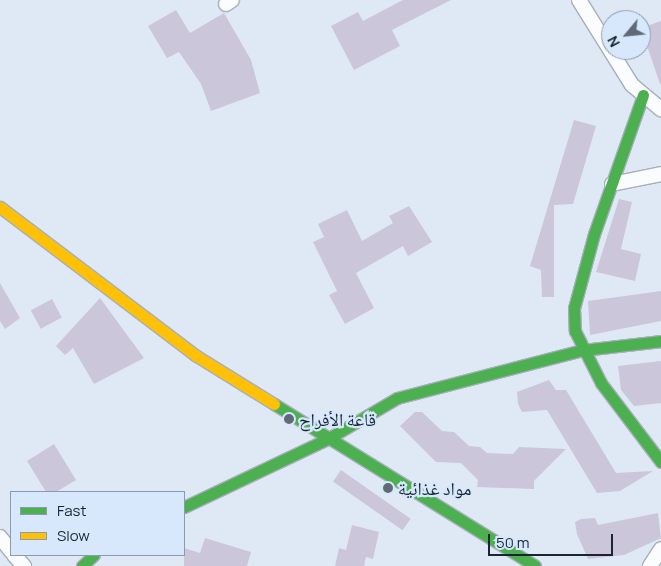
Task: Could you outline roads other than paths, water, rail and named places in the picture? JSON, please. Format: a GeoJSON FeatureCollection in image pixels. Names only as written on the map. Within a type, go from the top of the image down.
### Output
{"type":"FeatureCollection","features":[{"type":"Feature","properties":{"kind":"street"},"geometry":{"type":"LineString","coordinates":[[579,0],[600,39],[643,95],[661,109]]}},
{"type":"Feature","properties":{"kind":"street"},"geometry":{"type":"LineString","coordinates":[[643,95],[612,184],[574,308],[575,331],[583,350],[630,426],[661,462]]}},
{"type":"Feature","properties":{"kind":"street"},"geometry":{"type":"LineString","coordinates":[[612,184],[661,174]]}},
{"type":"Feature","properties":{"kind":"street"},"geometry":{"type":"LineString","coordinates":[[0,207],[195,355],[535,566]]}},
{"type":"Feature","properties":{"kind":"street"},"geometry":{"type":"LineString","coordinates":[[185,507],[328,438],[397,398],[445,382],[583,350],[661,341]]}},
{"type":"Feature","properties":{"kind":"street"},"geometry":{"type":"LineString","coordinates":[[0,537],[10,550]]}},
{"type":"Feature","properties":{"kind":"street"},"geometry":{"type":"LineString","coordinates":[[650,566],[661,549]]}},
{"type":"Feature","properties":{"kind":"street"},"geometry":{"type":"LineString","coordinates":[[15,556],[24,566]]}},
{"type":"Feature","properties":{"kind":"street"},"geometry":{"type":"LineString","coordinates":[[82,566],[93,556]]}},
{"type":"Feature","properties":{"kind":"place","name":"قاعة الأفراح"},"geometry":{"type":"Point","coordinates":[289,419]}},
{"type":"Feature","properties":{"kind":"place","name":"مواد غذائية"},"geometry":{"type":"Point","coordinates":[388,488]}}]}
